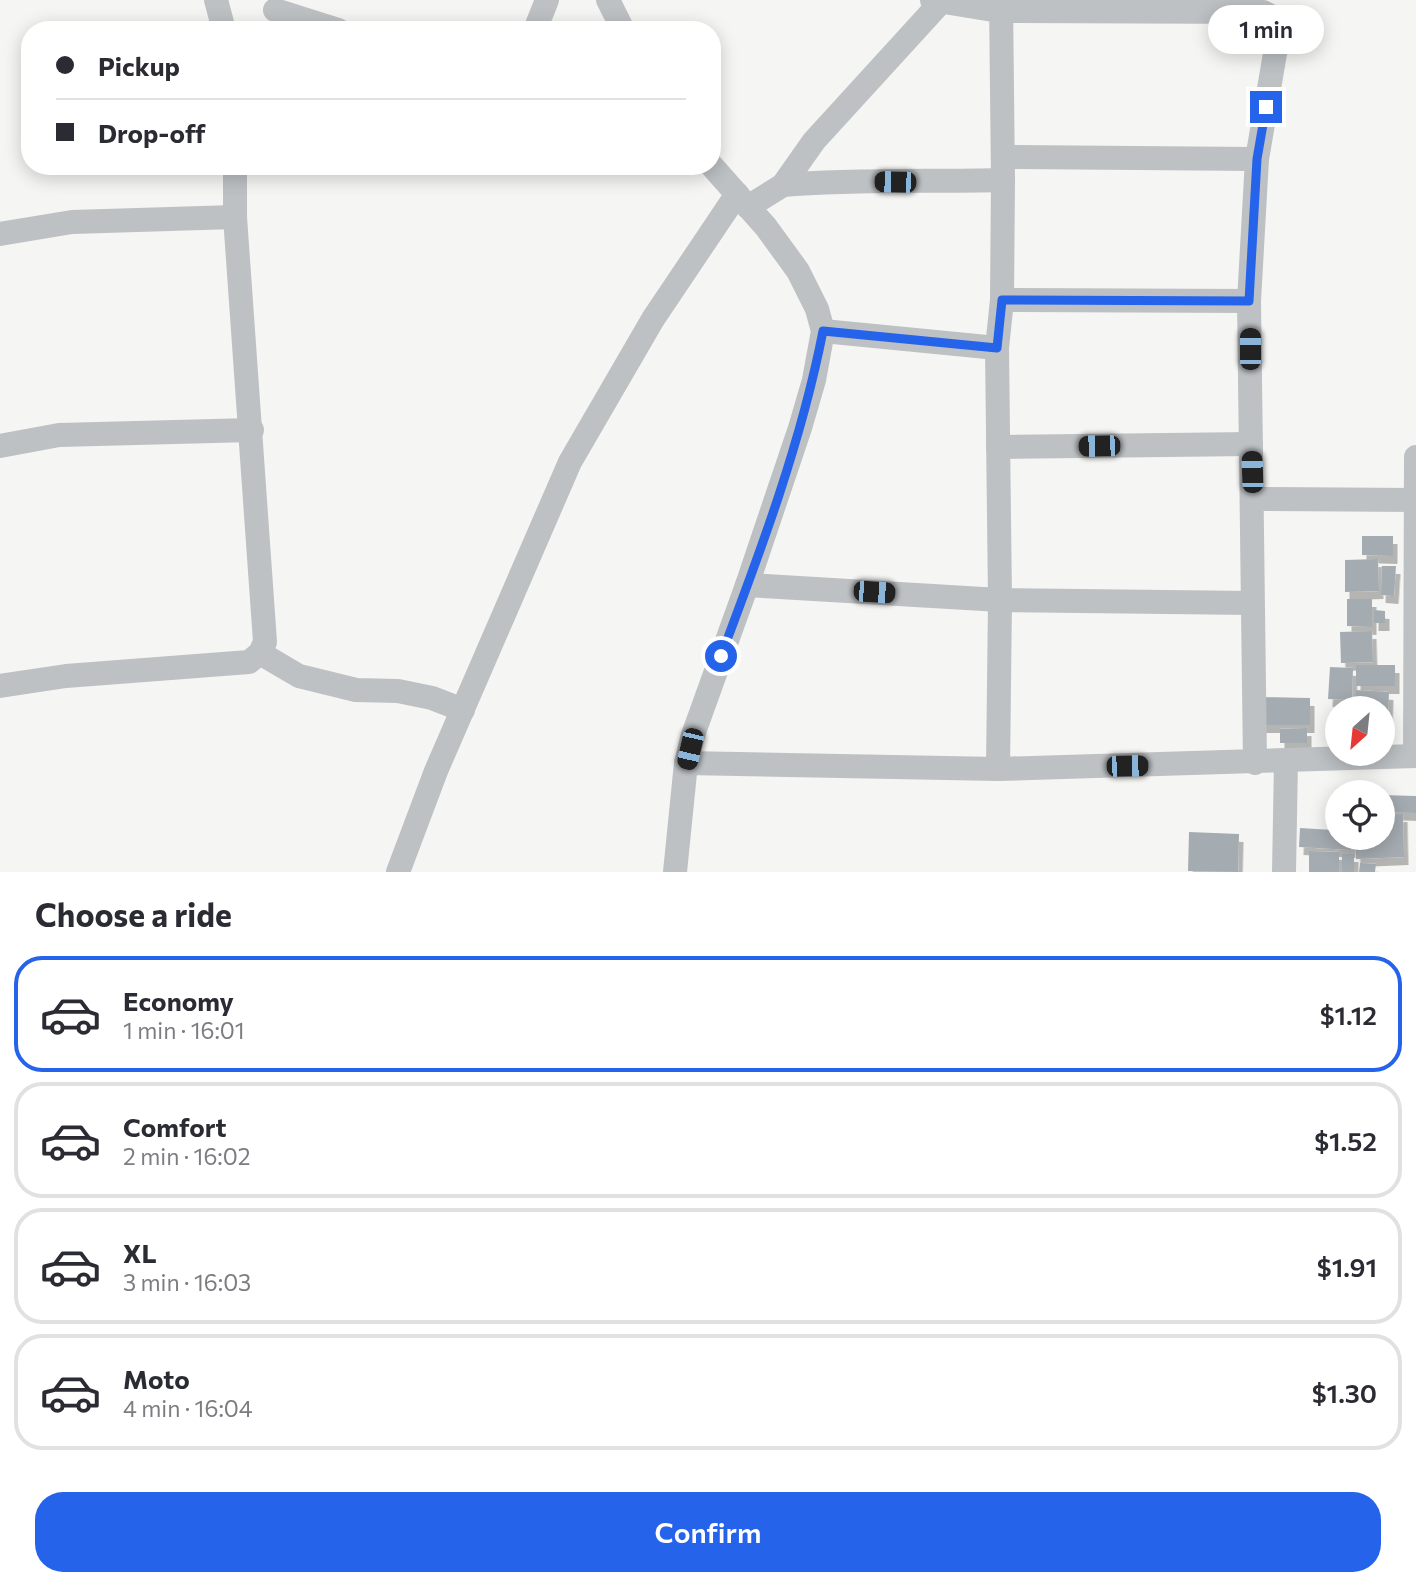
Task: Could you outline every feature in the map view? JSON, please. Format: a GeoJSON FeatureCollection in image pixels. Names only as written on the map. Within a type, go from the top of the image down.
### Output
{"type":"FeatureCollection","features":[{"type":"Feature","properties":{"kind":"street"},"geometry":{"type":"LineString","coordinates":[[216,0],[222,21]]}},
{"type":"Feature","properties":{"kind":"street"},"geometry":{"type":"LineString","coordinates":[[539,21],[547,0]]}},
{"type":"Feature","properties":{"kind":"street"},"geometry":{"type":"LineString","coordinates":[[608,0],[618,21]]}},
{"type":"Feature","properties":{"kind":"street"},"geometry":{"type":"LineString","coordinates":[[783,185],[814,141],[936,1],[1263,12],[1277,19],[1279,30],[1257,159],[1249,301],[1255,763]]}},
{"type":"Feature","properties":{"kind":"street"},"geometry":{"type":"LineString","coordinates":[[998,769],[1000,600],[997,348],[1002,300],[1003,169],[1000,5]]}},
{"type":"Feature","properties":{"kind":"street"},"geometry":{"type":"LineString","coordinates":[[273,13],[304,21]]}},
{"type":"Feature","properties":{"kind":"street"},"geometry":{"type":"LineString","coordinates":[[398,872],[436,771],[570,462],[653,319],[743,201],[783,185],[830,181],[917,183],[1003,169],[1257,159]]}},
{"type":"Feature","properties":{"kind":"street"},"geometry":{"type":"LineString","coordinates":[[0,686],[65,676],[248,662],[260,653],[265,642],[235,217],[235,175]]}},
{"type":"Feature","properties":{"kind":"street"},"geometry":{"type":"LineString","coordinates":[[675,872],[686,763],[693,735],[800,428],[814,380],[823,331],[817,309],[798,271],[766,227],[720,175]]}},
{"type":"Feature","properties":{"kind":"street"},"geometry":{"type":"LineString","coordinates":[[0,234],[72,222],[235,217]]}},
{"type":"Feature","properties":{"kind":"street"},"geometry":{"type":"LineString","coordinates":[[1002,300],[1249,301]]}},
{"type":"Feature","properties":{"kind":"street"},"geometry":{"type":"LineString","coordinates":[[823,331],[997,348]]}},
{"type":"Feature","properties":{"kind":"street"},"geometry":{"type":"LineString","coordinates":[[0,446],[59,435],[252,430]]}},
{"type":"Feature","properties":{"kind":"street"},"geometry":{"type":"LineString","coordinates":[[998,447],[1251,444]]}},
{"type":"Feature","properties":{"kind":"street"},"geometry":{"type":"LineString","coordinates":[[686,763],[998,769],[1415,756],[1416,457]]}},
{"type":"Feature","properties":{"kind":"street"},"geometry":{"type":"LineString","coordinates":[[1253,499],[1415,500]]}},
{"type":"Feature","properties":{"kind":"street"},"geometry":{"type":"LineString","coordinates":[[747,585],[1000,600],[1252,603]]}},
{"type":"Feature","properties":{"kind":"street"},"geometry":{"type":"LineString","coordinates":[[260,653],[299,676],[356,690],[398,691],[432,698],[463,710]]}},
{"type":"Feature","properties":{"kind":"street"},"geometry":{"type":"LineString","coordinates":[[1284,872],[1286,761]]}},
{"type":"Feature","properties":{"kind":"street"},"geometry":{"type":"LineString","coordinates":[[658,872],[678,830]]}},
{"type":"Feature","properties":{"kind":"building"},"geometry":{"type":"Polygon","coordinates":[[[1362,536],[1393,536],[1393,556],[1362,555],[1362,536]]]}},
{"type":"Feature","properties":{"kind":"building"},"geometry":{"type":"Polygon","coordinates":[[[1378,559],[1379,591],[1345,592],[1345,560],[1378,559]]]}},
{"type":"Feature","properties":{"kind":"building"},"geometry":{"type":"Polygon","coordinates":[[[1382,566],[1396,566],[1394,596],[1381,595],[1382,566]]]}},
{"type":"Feature","properties":{"kind":"building"},"geometry":{"type":"Polygon","coordinates":[[[1347,599],[1372,599],[1372,627],[1347,626],[1347,599]]]}},
{"type":"Feature","properties":{"kind":"building"},"geometry":{"type":"Polygon","coordinates":[[[1374,610],[1385,611],[1385,623],[1374,623],[1374,610]]]}},
{"type":"Feature","properties":{"kind":"building"},"geometry":{"type":"Polygon","coordinates":[[[1372,631],[1373,662],[1341,663],[1340,632],[1372,631]]]}},
{"type":"Feature","properties":{"kind":"building"},"geometry":{"type":"Polygon","coordinates":[[[1356,665],[1395,665],[1395,686],[1356,686],[1356,665]]]}},
{"type":"Feature","properties":{"kind":"building"},"geometry":{"type":"Polygon","coordinates":[[[1330,667],[1353,668],[1352,696],[1328,696],[1330,667]]]}},
{"type":"Feature","properties":{"kind":"building"},"geometry":{"type":"Polygon","coordinates":[[[1356,690],[1389,692],[1389,696],[1356,696],[1356,690]]]}},
{"type":"Feature","properties":{"kind":"building"},"geometry":{"type":"Polygon","coordinates":[[[1260,697],[1310,698],[1310,725],[1259,725],[1260,697]]]}},
{"type":"Feature","properties":{"kind":"building"},"geometry":{"type":"Polygon","coordinates":[[[1307,728],[1307,743],[1280,743],[1280,729],[1307,728]]]}},
{"type":"Feature","properties":{"kind":"building"},"geometry":{"type":"Polygon","coordinates":[[[1395,795],[1416,796],[1416,813],[1395,812],[1395,795]]]}},
{"type":"Feature","properties":{"kind":"building"},"geometry":{"type":"Polygon","coordinates":[[[1395,814],[1403,814],[1404,857],[1356,859],[1356,850],[1395,850],[1395,814]]]}},
{"type":"Feature","properties":{"kind":"building"},"geometry":{"type":"Polygon","coordinates":[[[1300,828],[1325,830],[1325,848],[1299,847],[1300,828]]]}},
{"type":"Feature","properties":{"kind":"building"},"geometry":{"type":"Polygon","coordinates":[[[1189,832],[1239,834],[1238,872],[1188,871],[1189,832]]]}},
{"type":"Feature","properties":{"kind":"building"},"geometry":{"type":"Polygon","coordinates":[[[1309,851],[1339,852],[1339,872],[1309,872],[1309,851]]]}},
{"type":"Feature","properties":{"kind":"building"},"geometry":{"type":"Polygon","coordinates":[[[1342,854],[1354,854],[1354,872],[1342,872],[1342,854]]]}},
{"type":"Feature","properties":{"kind":"building"},"geometry":{"type":"Polygon","coordinates":[[[1360,863],[1376,864],[1375,872],[1359,872],[1360,863]]]}},
{"type":"Feature","properties":{"kind":"route"},"geometry":{"type":"LineString","coordinates":[[721,656],[800,428],[814,380],[823,331],[997,348],[1002,300],[1249,301],[1257,159],[1266,107]]}}]}
